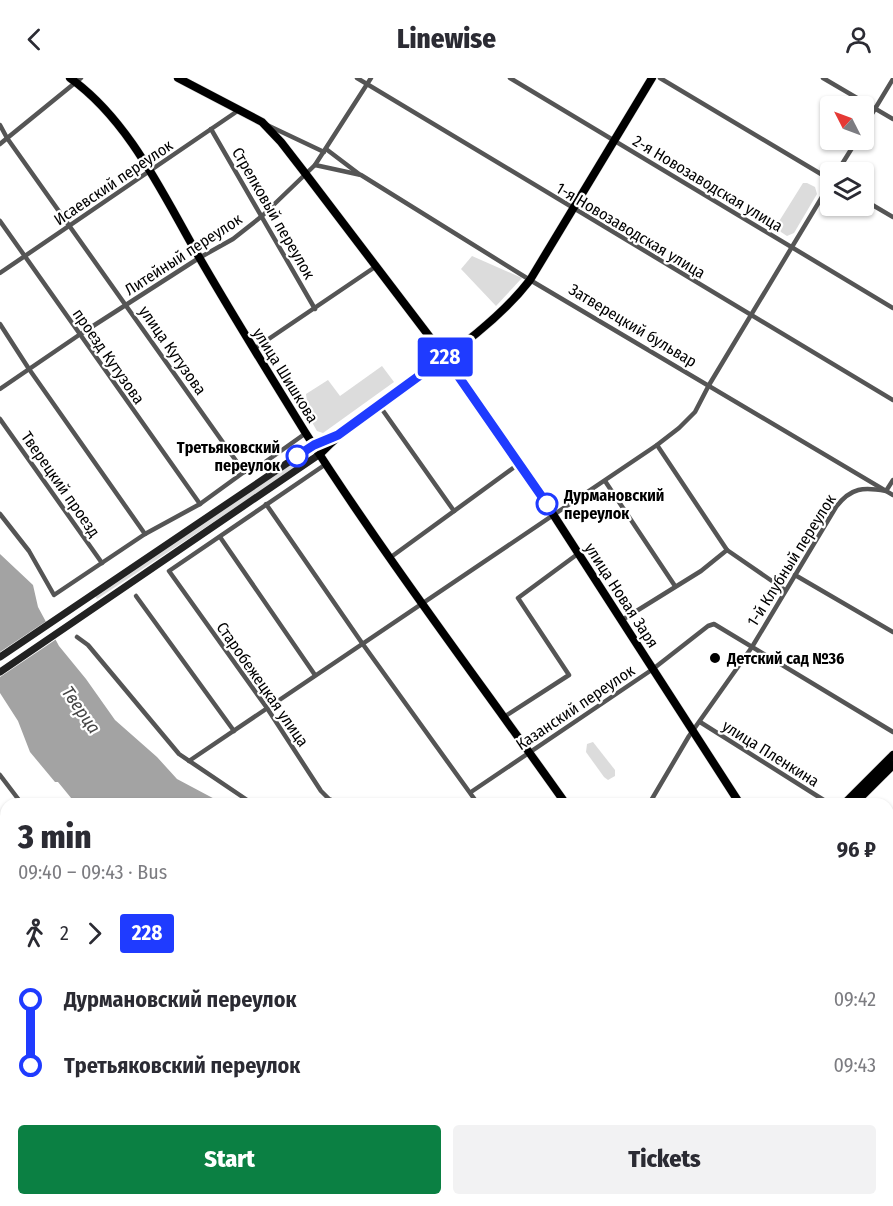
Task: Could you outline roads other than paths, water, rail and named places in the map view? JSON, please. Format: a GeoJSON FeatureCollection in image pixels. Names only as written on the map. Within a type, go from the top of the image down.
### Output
{"type":"FeatureCollection","features":[{"type":"Feature","properties":{"kind":"main road","name":"Затверецкий бульвар"},"geometry":{"type":"LineString","coordinates":[[178,78],[262,122],[305,173]]}},
{"type":"Feature","properties":{"kind":"main road"},"geometry":{"type":"LineString","coordinates":[[0,672],[320,454],[338,435],[445,357],[503,310],[530,280],[652,78]]}},
{"type":"Feature","properties":{"kind":"main road","name":"улица Шишкова"},"geometry":{"type":"LineString","coordinates":[[76,80],[112,119],[149,171],[254,349],[326,464],[562,798]]}},
{"type":"Feature","properties":{"kind":"main road","name":"улица Новая Заря"},"geometry":{"type":"LineString","coordinates":[[305,173],[445,357],[520,463],[736,798]]}},
{"type":"Feature","properties":{"kind":"main road"},"geometry":{"type":"LineString","coordinates":[[0,657],[314,445],[338,435]]}},
{"type":"Feature","properties":{"kind":"main road"},"geometry":{"type":"LineString","coordinates":[[850,798],[893,755]]}},
{"type":"Feature","properties":{"kind":"main road"},"geometry":{"type":"LineString","coordinates":[[860,798],[893,765]]}},
{"type":"Feature","properties":{"kind":"street","name":"1-я Новозаводская улица"},"geometry":{"type":"LineString","coordinates":[[357,78],[573,210],[893,400]]}},
{"type":"Feature","properties":{"kind":"street","name":"Литейный переулок"},"geometry":{"type":"LineString","coordinates":[[0,389],[79,335],[233,239],[262,216],[315,165],[370,78]]}},
{"type":"Feature","properties":{"kind":"street","name":"2-я Новозаводская улица"},"geometry":{"type":"LineString","coordinates":[[510,78],[893,308]]}},
{"type":"Feature","properties":{"kind":"street"},"geometry":{"type":"LineString","coordinates":[[660,78],[820,174]]}},
{"type":"Feature","properties":{"kind":"street"},"geometry":{"type":"LineString","coordinates":[[823,78],[893,119]]}},
{"type":"Feature","properties":{"kind":"street"},"geometry":{"type":"LineString","coordinates":[[875,108],[893,79]]}},
{"type":"Feature","properties":{"kind":"street"},"geometry":{"type":"LineString","coordinates":[[0,144],[76,80]]}},
{"type":"Feature","properties":{"kind":"street","name":"Исаевский переулок"},"geometry":{"type":"LineString","coordinates":[[0,273],[239,110]]}},
{"type":"Feature","properties":{"kind":"street","name":"Затверецкий бульвар"},"geometry":{"type":"LineString","coordinates":[[262,122],[325,151],[530,280],[893,495]]}},
{"type":"Feature","properties":{"kind":"street","name":"улица Кутузова"},"geometry":{"type":"LineString","coordinates":[[0,125],[244,472]]}},
{"type":"Feature","properties":{"kind":"street","name":"Стрелковый переулок"},"geometry":{"type":"LineString","coordinates":[[212,129],[315,309]]}},
{"type":"Feature","properties":{"kind":"street","name":"Затверецкий бульвар"},"geometry":{"type":"LineString","coordinates":[[315,165],[361,175]]}},
{"type":"Feature","properties":{"kind":"street"},"geometry":{"type":"LineString","coordinates":[[189,761],[605,481],[679,428],[695,412],[820,200]]}},
{"type":"Feature","properties":{"kind":"street"},"geometry":{"type":"LineString","coordinates":[[874,206],[893,217]]}},
{"type":"Feature","properties":{"kind":"street","name":"проезд Кутузова"},"geometry":{"type":"LineString","coordinates":[[0,221],[200,504]]}},
{"type":"Feature","properties":{"kind":"street"},"geometry":{"type":"LineString","coordinates":[[254,349],[375,267]]}},
{"type":"Feature","properties":{"kind":"street"},"geometry":{"type":"LineString","coordinates":[[0,324],[29,369],[146,534]]}},
{"type":"Feature","properties":{"kind":"street"},"geometry":{"type":"LineString","coordinates":[[379,405],[454,511]]}},
{"type":"Feature","properties":{"kind":"street","name":"Тверецкий проезд"},"geometry":{"type":"LineString","coordinates":[[0,419],[102,563]]}},
{"type":"Feature","properties":{"kind":"street"},"geometry":{"type":"LineString","coordinates":[[0,514],[29,551],[54,595],[146,534],[200,504],[244,472],[254,470],[306,433]]}},
{"type":"Feature","properties":{"kind":"street"},"geometry":{"type":"LineString","coordinates":[[657,445],[727,550],[785,590]]}},
{"type":"Feature","properties":{"kind":"street"},"geometry":{"type":"LineString","coordinates":[[391,557],[520,463]]}},
{"type":"Feature","properties":{"kind":"street"},"geometry":{"type":"LineString","coordinates":[[315,675],[220,537],[326,464]]}},
{"type":"Feature","properties":{"kind":"street"},"geometry":{"type":"LineString","coordinates":[[886,491],[893,480]]}},
{"type":"Feature","properties":{"kind":"street"},"geometry":{"type":"LineString","coordinates":[[605,481],[675,586]]}},
{"type":"Feature","properties":{"kind":"street","name":"1-й Клубный переулок"},"geometry":{"type":"LineString","coordinates":[[653,798],[693,730],[752,647],[844,496],[866,488],[886,491]]}},
{"type":"Feature","properties":{"kind":"street"},"geometry":{"type":"LineString","coordinates":[[266,504],[362,643],[474,798]]}},
{"type":"Feature","properties":{"kind":"street","name":"Старобежецкая улица"},"geometry":{"type":"LineString","coordinates":[[220,537],[169,571],[328,798]]}},
{"type":"Feature","properties":{"kind":"street"},"geometry":{"type":"LineString","coordinates":[[622,620],[727,550]]}},
{"type":"Feature","properties":{"kind":"street"},"geometry":{"type":"LineString","coordinates":[[504,717],[569,675],[518,598],[579,553]]}},
{"type":"Feature","properties":{"kind":"street"},"geometry":{"type":"LineString","coordinates":[[795,575],[893,632]]}},
{"type":"Feature","properties":{"kind":"street"},"geometry":{"type":"LineString","coordinates":[[136,596],[234,731]]}},
{"type":"Feature","properties":{"kind":"street","name":"Казанский переулок"},"geometry":{"type":"LineString","coordinates":[[471,792],[653,669],[708,626],[714,624],[752,647]]}},
{"type":"Feature","properties":{"kind":"street"},"geometry":{"type":"LineString","coordinates":[[77,637],[88,645],[179,754],[244,798]]}},
{"type":"Feature","properties":{"kind":"street"},"geometry":{"type":"LineString","coordinates":[[752,647],[893,732]]}},
{"type":"Feature","properties":{"kind":"street","name":"улица Пленкина"},"geometry":{"type":"LineString","coordinates":[[700,722],[820,798]]}},
{"type":"Feature","properties":{"kind":"street"},"geometry":{"type":"LineString","coordinates":[[0,775],[17,798]]}},
{"type":"Feature","properties":{"kind":"water","name":"Тверца"},"geometry":{"type":"Polygon","coordinates":[[[0,554],[33,585],[38,607],[59,646],[115,720],[157,757],[177,779],[213,798],[71,798],[30,752],[18,721],[0,693],[0,554]]]}},
{"type":"Feature","properties":{"kind":"place","name":"Третьяковский переулок"},"geometry":{"type":"Point","coordinates":[297,456]}},
{"type":"Feature","properties":{"kind":"place","name":"Дурмановский переулок"},"geometry":{"type":"Point","coordinates":[547,504]}},
{"type":"Feature","properties":{"kind":"place","name":"Детский сад №36"},"geometry":{"type":"Point","coordinates":[715,658]}}]}
